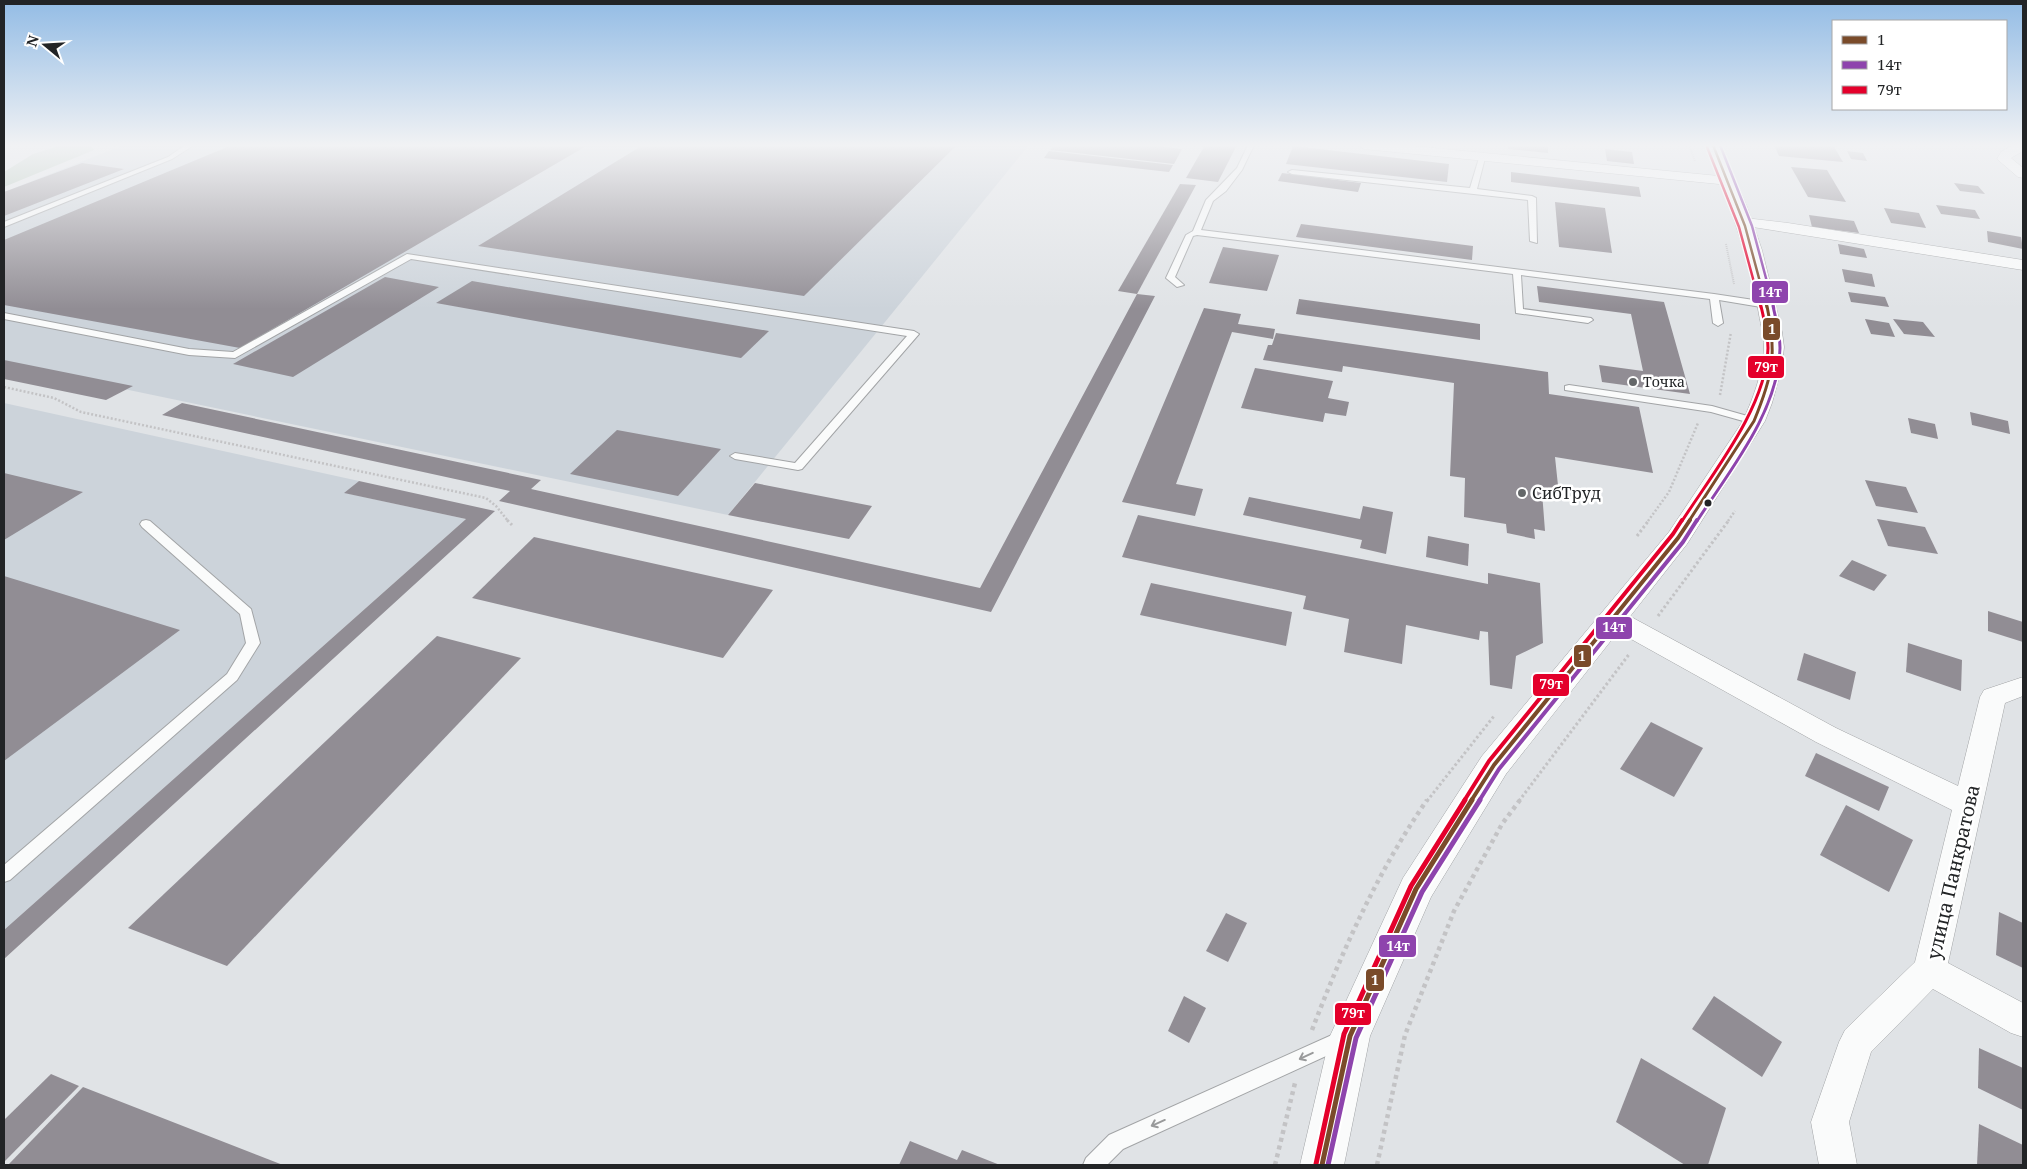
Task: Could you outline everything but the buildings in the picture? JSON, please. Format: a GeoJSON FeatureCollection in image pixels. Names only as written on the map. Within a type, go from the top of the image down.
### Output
{"type":"FeatureCollection","features":[{"type":"Feature","properties":{"kind":"street"},"geometry":{"type":"LineString","coordinates":[[1322,1165],[1350,1036],[1421,880],[1494,764],[1678,538],[1754,421],[1770,375],[1774,345],[1767,305],[1722,200]]}},
{"type":"Feature","properties":{"kind":"street"},"geometry":{"type":"LineString","coordinates":[[1735,233],[1788,227],[2023,265]]}},
{"type":"Feature","properties":{"kind":"street"},"geometry":{"type":"LineString","coordinates":[[1613,618],[1826,735],[1969,805]]}},
{"type":"Feature","properties":{"kind":"street","name":"улица Панкратова"},"geometry":{"type":"LineString","coordinates":[[1838,1165],[1830,1122],[1857,1042],[1930,970],[1993,696],[2023,686]]}},
{"type":"Feature","properties":{"kind":"street"},"geometry":{"type":"LineString","coordinates":[[1930,970],[2023,1021]]}},
{"type":"Feature","properties":{"kind":"lane"},"geometry":{"type":"LineString","coordinates":[[4,225],[67,200]]}},
{"type":"Feature","properties":{"kind":"lane"},"geometry":{"type":"LineString","coordinates":[[1196,232],[1211,200]]}},
{"type":"Feature","properties":{"kind":"lane"},"geometry":{"type":"LineString","coordinates":[[1532,200],[1534,241]]}},
{"type":"Feature","properties":{"kind":"lane"},"geometry":{"type":"LineString","coordinates":[[1180,286],[1170,278],[1190,235],[1196,232],[1767,305]]}},
{"type":"Feature","properties":{"kind":"lane"},"geometry":{"type":"LineString","coordinates":[[4,316],[188,352],[235,355],[410,256],[914,334],[798,467],[735,456]]}},
{"type":"Feature","properties":{"kind":"lane"},"geometry":{"type":"LineString","coordinates":[[1517,274],[1519,311],[1588,320]]}},
{"type":"Feature","properties":{"kind":"lane"},"geometry":{"type":"LineString","coordinates":[[1714,298],[1718,323]]}},
{"type":"Feature","properties":{"kind":"lane"},"geometry":{"type":"LineString","coordinates":[[1569,388],[1712,409],[1754,421]]}},
{"type":"Feature","properties":{"kind":"lane"},"geometry":{"type":"LineString","coordinates":[[4,875],[232,677],[254,643],[246,612],[146,524]]}},
{"type":"Feature","properties":{"kind":"lane"},"geometry":{"type":"LineString","coordinates":[[1093,1165],[1116,1142],[1350,1036]]}},
{"type":"Feature","properties":{"kind":"path"},"geometry":{"type":"LineString","coordinates":[[1637,536],[1669,492],[1698,423],[1712,409],[1720,396],[1737,301],[1735,233]]}},
{"type":"Feature","properties":{"kind":"path"},"geometry":{"type":"LineString","coordinates":[[4,387],[54,398],[80,412],[486,498],[496,506],[512,525]]}},
{"type":"Feature","properties":{"kind":"path"},"geometry":{"type":"LineString","coordinates":[[1377,1165],[1405,1034],[1454,911],[1502,824],[1735,511]]}},
{"type":"Feature","properties":{"kind":"shaded area"},"geometry":{"type":"Polygon","coordinates":[[[4,200],[985,200],[728,515],[4,364],[4,200]]]}},
{"type":"Feature","properties":{"kind":"shaded area"},"geometry":{"type":"Polygon","coordinates":[[[4,403],[359,481],[345,493],[466,519],[4,930],[4,403]]]}},
{"type":"Feature","properties":{"kind":"transit line","name":"79т"},"geometry":{"type":"LineString","coordinates":[[1316,1164],[1344,1034],[1411,886],[1489,761],[1673,534],[1748,418],[1764,375],[1768,343],[1752,269],[1729,200]]}},
{"type":"Feature","properties":{"kind":"transit line","name":"1"},"geometry":{"type":"LineString","coordinates":[[1322,1165],[1350,1036],[1416,889],[1494,765],[1678,538],[1754,421],[1772,367],[1773,334],[1758,268],[1735,200]]}},
{"type":"Feature","properties":{"kind":"transit line","name":"14т"},"geometry":{"type":"LineString","coordinates":[[1328,1165],[1356,1038],[1422,892],[1499,769],[1683,542],[1759,424],[1767,406],[1774,387],[1780,357],[1779,332],[1758,246],[1742,200]]}},
{"type":"Feature","properties":{"kind":"place","name":"Точка"},"geometry":{"type":"Point","coordinates":[1633,382]}},
{"type":"Feature","properties":{"kind":"place","name":"СибТруд"},"geometry":{"type":"Point","coordinates":[1522,493]}}]}
